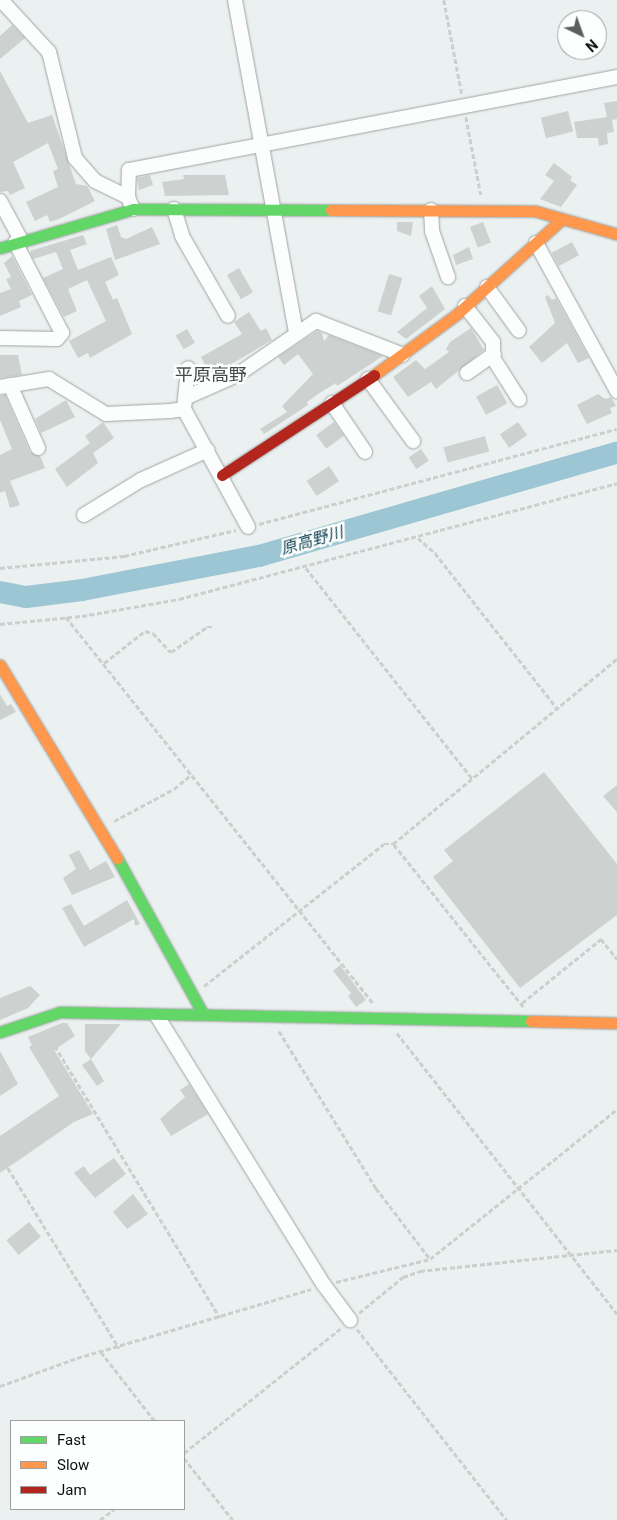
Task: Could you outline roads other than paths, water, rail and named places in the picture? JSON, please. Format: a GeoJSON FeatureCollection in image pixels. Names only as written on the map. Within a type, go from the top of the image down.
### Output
{"type":"FeatureCollection","features":[{"type":"Feature","properties":{"kind":"street"},"geometry":{"type":"LineString","coordinates":[[0,0],[49,52],[75,158],[95,181],[131,203],[174,209],[535,211],[561,220],[617,234]]}},
{"type":"Feature","properties":{"kind":"street"},"geometry":{"type":"LineString","coordinates":[[235,0],[296,331]]}},
{"type":"Feature","properties":{"kind":"street"},"geometry":{"type":"LineString","coordinates":[[131,203],[129,170],[617,77]]}},
{"type":"Feature","properties":{"kind":"street"},"geometry":{"type":"LineString","coordinates":[[0,201],[62,333],[57,339],[0,338]]}},
{"type":"Feature","properties":{"kind":"street"},"geometry":{"type":"LineString","coordinates":[[0,248],[131,203]]}},
{"type":"Feature","properties":{"kind":"street"},"geometry":{"type":"LineString","coordinates":[[174,209],[182,236],[228,316]]}},
{"type":"Feature","properties":{"kind":"street"},"geometry":{"type":"LineString","coordinates":[[431,210],[432,231],[448,277]]}},
{"type":"Feature","properties":{"kind":"street"},"geometry":{"type":"LineString","coordinates":[[222,475],[403,355],[465,306],[561,220]]}},
{"type":"Feature","properties":{"kind":"street"},"geometry":{"type":"LineString","coordinates":[[536,243],[617,392]]}},
{"type":"Feature","properties":{"kind":"street"},"geometry":{"type":"LineString","coordinates":[[487,287],[519,331]]}},
{"type":"Feature","properties":{"kind":"street"},"geometry":{"type":"LineString","coordinates":[[465,306],[493,342],[494,354],[519,399]]}},
{"type":"Feature","properties":{"kind":"street"},"geometry":{"type":"LineString","coordinates":[[38,448],[5,386],[37,379],[58,381],[106,414],[185,403],[237,375],[307,323],[326,322],[403,355]]}},
{"type":"Feature","properties":{"kind":"street"},"geometry":{"type":"LineString","coordinates":[[467,373],[494,354]]}},
{"type":"Feature","properties":{"kind":"street"},"geometry":{"type":"LineString","coordinates":[[188,368],[185,403],[248,527]]}},
{"type":"Feature","properties":{"kind":"street"},"geometry":{"type":"LineString","coordinates":[[368,379],[413,441]]}},
{"type":"Feature","properties":{"kind":"street"},"geometry":{"type":"LineString","coordinates":[[332,403],[365,452]]}},
{"type":"Feature","properties":{"kind":"street"},"geometry":{"type":"LineString","coordinates":[[84,515],[141,480],[208,450]]}},
{"type":"Feature","properties":{"kind":"street"},"geometry":{"type":"LineString","coordinates":[[0,665],[100,829],[203,1014]]}},
{"type":"Feature","properties":{"kind":"street"},"geometry":{"type":"LineString","coordinates":[[0,1032],[60,1012],[157,1016],[203,1014],[617,1023]]}},
{"type":"Feature","properties":{"kind":"street"},"geometry":{"type":"LineString","coordinates":[[157,1016],[324,1285],[350,1320]]}},
{"type":"Feature","properties":{"kind":"waterway","name":"原高野川"},"geometry":{"type":"LineString","coordinates":[[0,592],[26,597],[82,590],[259,556],[617,453]]}},
{"type":"Feature","properties":{"kind":"district","name":"平原高野"},"geometry":{"type":"Point","coordinates":[211,375]}}]}
